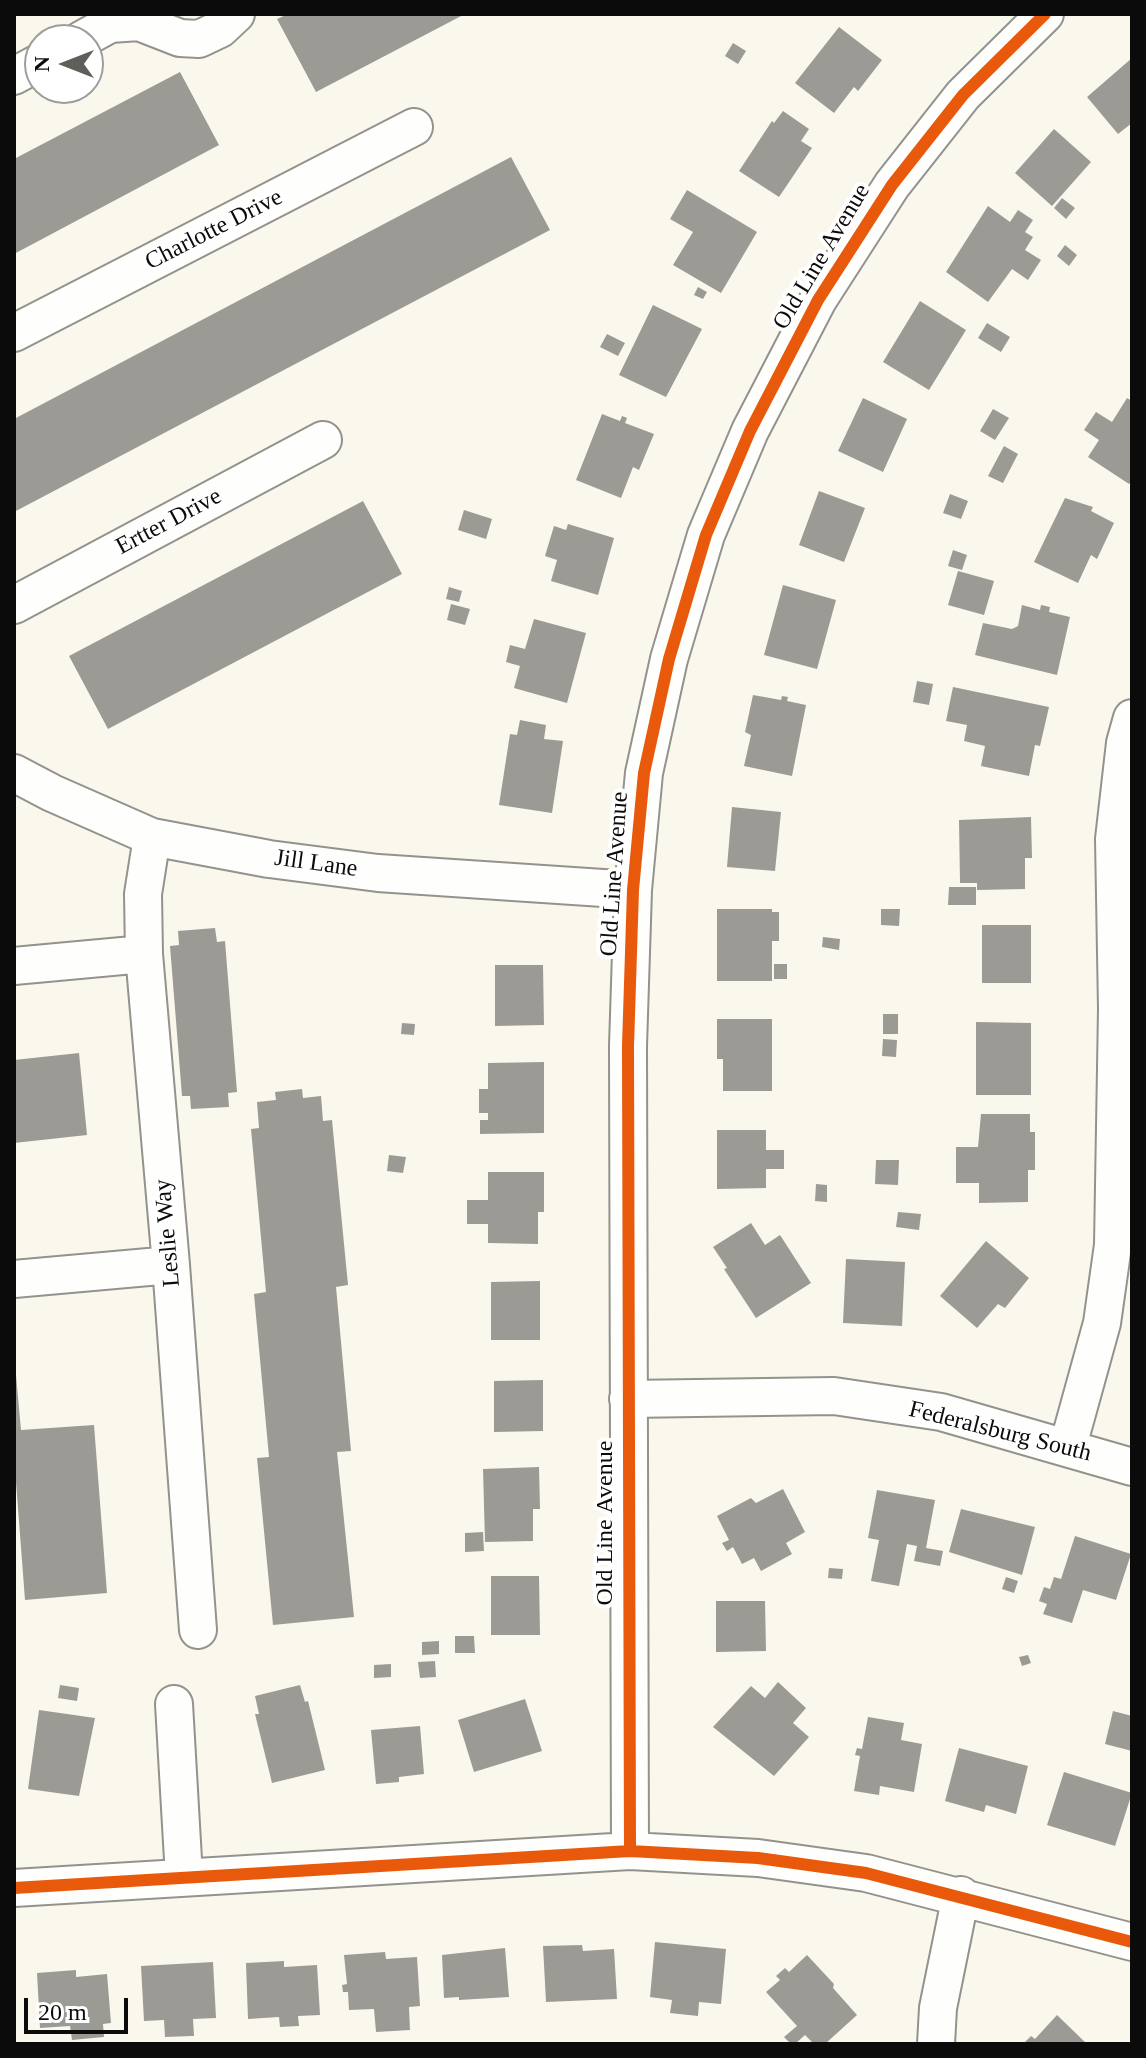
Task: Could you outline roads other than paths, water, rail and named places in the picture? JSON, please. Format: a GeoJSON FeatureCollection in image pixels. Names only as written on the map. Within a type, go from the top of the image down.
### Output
{"type":"FeatureCollection","features":[{"type":"Feature","properties":{"kind":"street"},"geometry":{"type":"LineString","coordinates":[[104,27],[139,22],[180,38],[199,39],[220,29],[236,14]]}},
{"type":"Feature","properties":{"kind":"street","name":"Old Line Avenue"},"geometry":{"type":"LineString","coordinates":[[630,1851],[628,1046],[633,890],[644,773],[669,659],[706,535],[750,431],[818,300],[892,185],[963,95],[1045,14]]}},
{"type":"Feature","properties":{"kind":"street","name":"Charlotte Drive"},"geometry":{"type":"LineString","coordinates":[[14,333],[414,127]]}},
{"type":"Feature","properties":{"kind":"street","name":"Ertter Drive"},"geometry":{"type":"LineString","coordinates":[[14,605],[323,440]]}},
{"type":"Feature","properties":{"kind":"street"},"geometry":{"type":"LineString","coordinates":[[1068,1446],[1102,1323],[1113,1245],[1124,1010],[1114,839],[1125,743],[1132,718]]}},
{"type":"Feature","properties":{"kind":"street","name":"Jill Lane"},"geometry":{"type":"LineString","coordinates":[[14,773],[152,837],[269,859],[378,873],[633,890]]}},
{"type":"Feature","properties":{"kind":"street","name":"Leslie Way"},"geometry":{"type":"LineString","coordinates":[[152,837],[143,894],[144,954],[198,1630]]}},
{"type":"Feature","properties":{"kind":"street"},"geometry":{"type":"LineString","coordinates":[[14,966],[144,954]]}},
{"type":"Feature","properties":{"kind":"street"},"geometry":{"type":"LineString","coordinates":[[14,1279],[171,1265]]}},
{"type":"Feature","properties":{"kind":"street","name":"Federalsburg South"},"geometry":{"type":"LineString","coordinates":[[628,1399],[834,1396],[941,1412],[1068,1446],[1132,1467]]}},
{"type":"Feature","properties":{"kind":"street"},"geometry":{"type":"LineString","coordinates":[[174,1704],[184,1877]]}},
{"type":"Feature","properties":{"kind":"street"},"geometry":{"type":"LineString","coordinates":[[14,1888],[630,1851],[758,1858],[866,1873],[961,1895],[1132,1942]]}},
{"type":"Feature","properties":{"kind":"street"},"geometry":{"type":"LineString","coordinates":[[936,2044],[938,2008],[961,1895]]}}]}
